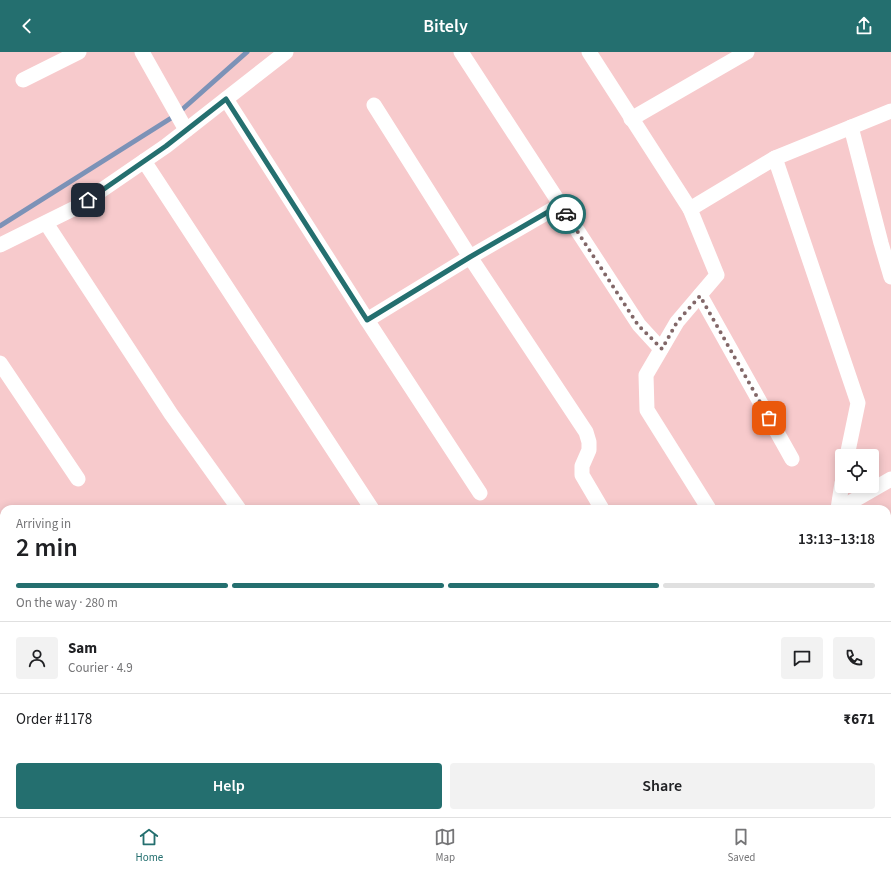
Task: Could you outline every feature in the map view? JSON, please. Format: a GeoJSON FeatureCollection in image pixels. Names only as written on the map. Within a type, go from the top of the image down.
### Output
{"type":"FeatureCollection","features":[{"type":"Feature","properties":{"kind":"street"},"geometry":{"type":"LineString","coordinates":[[23,80],[79,52]]}},
{"type":"Feature","properties":{"kind":"street"},"geometry":{"type":"LineString","coordinates":[[142,52],[167,99],[186,130]]}},
{"type":"Feature","properties":{"kind":"street"},"geometry":{"type":"LineString","coordinates":[[0,245],[76,207],[144,161],[186,130],[286,52]]}},
{"type":"Feature","properties":{"kind":"street"},"geometry":{"type":"LineString","coordinates":[[461,52],[638,325],[662,349]]}},
{"type":"Feature","properties":{"kind":"street"},"geometry":{"type":"LineString","coordinates":[[589,52],[690,209],[717,275],[677,322],[646,375],[647,410],[706,505]]}},
{"type":"Feature","properties":{"kind":"street"},"geometry":{"type":"LineString","coordinates":[[631,119],[747,52]]}},
{"type":"Feature","properties":{"kind":"street"},"geometry":{"type":"LineString","coordinates":[[226,99],[367,320],[480,493]]}},
{"type":"Feature","properties":{"kind":"street"},"geometry":{"type":"LineString","coordinates":[[374,105],[470,257],[586,432],[589,442],[589,450],[582,466],[582,475],[600,505]]}},
{"type":"Feature","properties":{"kind":"street"},"geometry":{"type":"LineString","coordinates":[[690,209],[775,158],[891,111]]}},
{"type":"Feature","properties":{"kind":"street"},"geometry":{"type":"LineString","coordinates":[[850,127],[891,277]]}},
{"type":"Feature","properties":{"kind":"street"},"geometry":{"type":"LineString","coordinates":[[775,158],[858,403],[848,449]]}},
{"type":"Feature","properties":{"kind":"street"},"geometry":{"type":"LineString","coordinates":[[144,161],[369,505]]}},
{"type":"Feature","properties":{"kind":"street"},"geometry":{"type":"LineString","coordinates":[[367,320],[470,257],[560,205]]}},
{"type":"Feature","properties":{"kind":"street"},"geometry":{"type":"LineString","coordinates":[[46,223],[171,414],[236,505]]}},
{"type":"Feature","properties":{"kind":"street"},"geometry":{"type":"LineString","coordinates":[[700,296],[792,459]]}},
{"type":"Feature","properties":{"kind":"street"},"geometry":{"type":"LineString","coordinates":[[0,363],[78,479]]}},
{"type":"Feature","properties":{"kind":"street"},"geometry":{"type":"LineString","coordinates":[[846,505],[891,479]]}},
{"type":"Feature","properties":{"kind":"street"},"geometry":{"type":"LineString","coordinates":[[839,505],[841,493]]}},
{"type":"Feature","properties":{"kind":"waterway"},"geometry":{"type":"LineString","coordinates":[[0,226],[176,115],[247,52]]}},
{"type":"Feature","properties":{"kind":"way so far"},"geometry":{"type":"LineString","coordinates":[[566,214],[638,325],[662,349],[677,322],[700,296],[769,418]]}},
{"type":"Feature","properties":{"kind":"route"},"geometry":{"type":"LineString","coordinates":[[88,200],[166,146],[226,99],[367,320],[470,257],[560,205],[566,214]]}}]}
